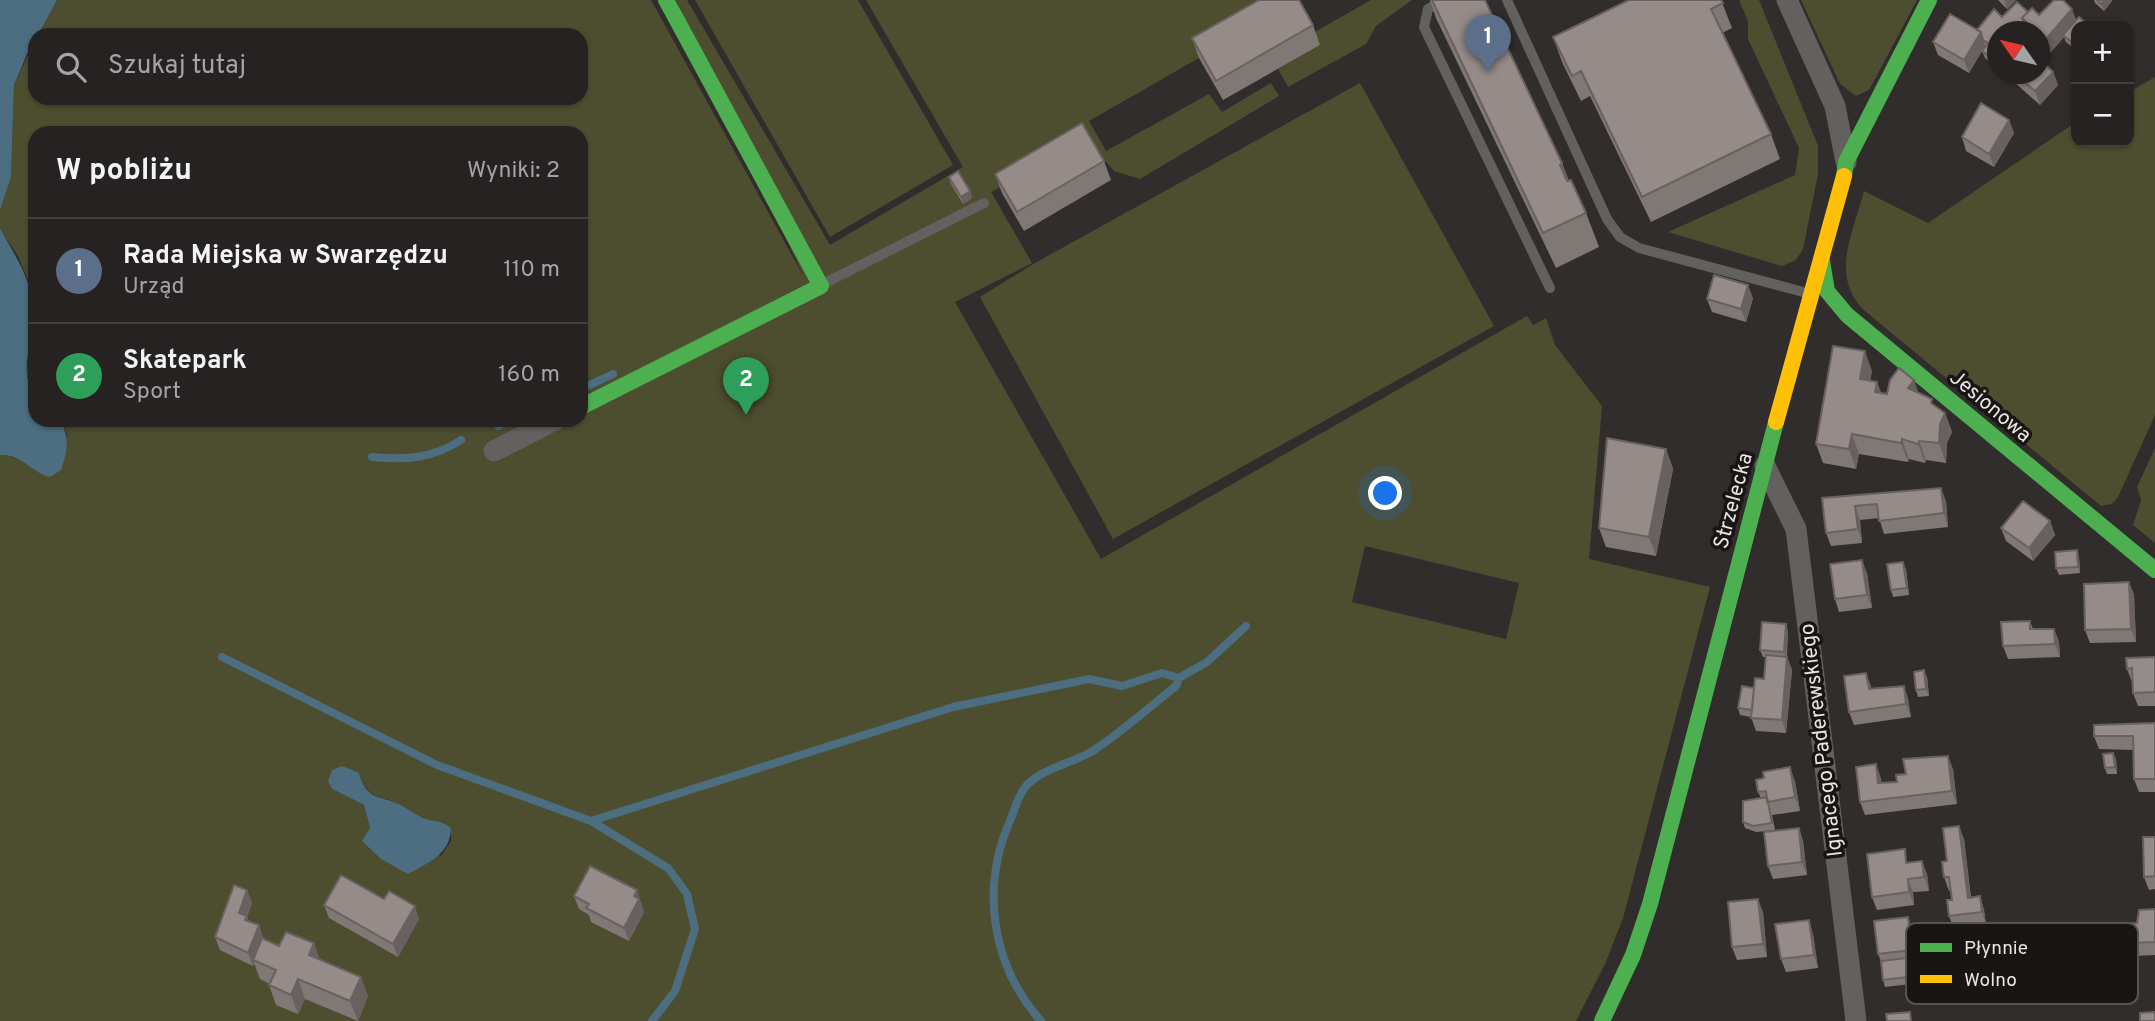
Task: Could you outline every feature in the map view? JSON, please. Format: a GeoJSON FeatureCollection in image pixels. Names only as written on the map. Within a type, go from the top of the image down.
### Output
{"type":"FeatureCollection","features":[{"type":"Feature","properties":{"kind":"street"},"geometry":{"type":"LineString","coordinates":[[588,403],[821,286],[666,0]]}},
{"type":"Feature","properties":{"kind":"street"},"geometry":{"type":"LineString","coordinates":[[1787,0],[1835,106],[1846,162]]}},
{"type":"Feature","properties":{"kind":"street","name":"Strzelecka"},"geometry":{"type":"LineString","coordinates":[[1602,1021],[1633,955],[1650,904],[1811,294],[1841,191],[1846,162],[1929,0]]}},
{"type":"Feature","properties":{"kind":"street","name":"Jesionowa"},"geometry":{"type":"LineString","coordinates":[[1822,260],[1827,291],[1847,315],[2155,570]]}},
{"type":"Feature","properties":{"kind":"street"},"geometry":{"type":"LineString","coordinates":[[494,451],[541,427]]}},
{"type":"Feature","properties":{"kind":"street","name":"Ignacego Paderewskiego"},"geometry":{"type":"LineString","coordinates":[[1765,466],[1796,529],[1856,1021]]}},
{"type":"Feature","properties":{"kind":"lane"},"geometry":{"type":"LineString","coordinates":[[1442,0],[1428,9],[1423,27],[1550,288]]}},
{"type":"Feature","properties":{"kind":"lane"},"geometry":{"type":"LineString","coordinates":[[1507,0],[1607,219],[1620,237],[1639,248],[1811,294]]}},
{"type":"Feature","properties":{"kind":"lane"},"geometry":{"type":"LineString","coordinates":[[821,286],[984,203]]}},
{"type":"Feature","properties":{"kind":"green space"},"geometry":{"type":"Polygon","coordinates":[[[57,0],[651,0],[805,279],[676,0],[687,0],[830,245],[963,167],[866,0],[1300,0],[1089,121],[1106,151],[1209,94],[1222,112],[1271,83],[1279,96],[1140,179],[1114,171],[1089,142],[991,192],[1032,263],[955,302],[1101,559],[1527,316],[1533,325],[1546,318],[1555,345],[1602,406],[1589,559],[1710,587],[1623,918],[1605,964],[1576,1021],[0,1021],[0,455],[14,457],[50,476],[61,469],[67,434],[64,427],[588,427],[588,126],[28,126],[28,280],[18,256],[0,229],[0,210],[11,177],[14,85],[28,55],[28,105],[588,105],[588,28],[42,28],[57,0]],[[1365,546],[1352,602],[1506,639],[1519,583],[1365,546]],[[359,773],[332,789],[364,805],[370,828],[441,856],[451,841],[451,828],[371,793],[359,773]]]}},
{"type":"Feature","properties":{"kind":"green space"},"geometry":{"type":"Polygon","coordinates":[[[695,0],[858,0],[953,165],[830,237],[695,0]]]}},
{"type":"Feature","properties":{"kind":"green space"},"geometry":{"type":"Polygon","coordinates":[[[1371,0],[1412,0],[1376,26],[1366,44],[1288,87],[1278,69],[1320,45],[1313,33],[1371,0]]]}},
{"type":"Feature","properties":{"kind":"green space"},"geometry":{"type":"Polygon","coordinates":[[[1739,0],[1759,0],[1818,146],[1818,174],[1803,249],[1796,260],[1782,266],[1668,232],[1795,175],[1799,148],[1748,39],[1748,21],[1739,0]]]}},
{"type":"Feature","properties":{"kind":"green space"},"geometry":{"type":"Polygon","coordinates":[[[1801,0],[1917,0],[1869,90],[1856,96],[1840,84],[1801,0]]]}},
{"type":"Feature","properties":{"kind":"green space"},"geometry":{"type":"Polygon","coordinates":[[[2155,77],[2155,415],[2118,497],[2112,504],[2101,506],[1865,311],[1854,298],[1848,284],[1847,254],[1864,191],[1928,223],[2071,125],[2071,147],[2134,147],[2134,89],[2155,77]]]}},
{"type":"Feature","properties":{"kind":"green space"},"geometry":{"type":"Polygon","coordinates":[[[1360,83],[1494,326],[1113,539],[980,297],[1035,263],[1360,83]]]}},
{"type":"Feature","properties":{"kind":"green space"},"geometry":{"type":"Polygon","coordinates":[[[2155,448],[2155,543],[2133,525],[2141,500],[2137,487],[2155,448]]]}},
{"type":"Feature","properties":{"kind":"water"},"geometry":{"type":"Polygon","coordinates":[[[0,0],[57,0],[42,28],[28,28],[28,52],[14,85],[11,177],[0,210],[0,0]]]}},
{"type":"Feature","properties":{"kind":"water"},"geometry":{"type":"Polygon","coordinates":[[[0,228],[28,284],[28,427],[63,427],[66,450],[61,470],[50,477],[14,457],[0,455],[0,228]]]}},
{"type":"Feature","properties":{"kind":"water"},"geometry":{"type":"Polygon","coordinates":[[[342,766],[359,773],[366,789],[375,796],[451,828],[447,845],[437,857],[408,874],[381,859],[362,841],[370,828],[364,805],[332,789],[328,781],[332,770],[342,766]]]}},
{"type":"Feature","properties":{"kind":"building"},"geometry":{"type":"Polygon","coordinates":[[[1259,0],[1299,0],[1313,25],[1216,81],[1192,38],[1259,0]]]}},
{"type":"Feature","properties":{"kind":"building"},"geometry":{"type":"Polygon","coordinates":[[[1432,0],[1485,0],[1562,163],[1560,165],[1567,181],[1571,180],[1586,213],[1543,233],[1432,0]]]}},
{"type":"Feature","properties":{"kind":"building"},"geometry":{"type":"Polygon","coordinates":[[[1629,0],[1721,0],[1723,3],[1711,9],[1771,134],[1642,197],[1581,71],[1572,76],[1553,37],[1629,0]]]}},
{"type":"Feature","properties":{"kind":"building"},"geometry":{"type":"Polygon","coordinates":[[[2054,0],[2063,0],[2072,9],[2050,34],[2050,21],[2025,21],[2022,18],[2032,8],[2039,15],[2054,0]]]}},
{"type":"Feature","properties":{"kind":"building"},"geometry":{"type":"Polygon","coordinates":[[[2017,2],[2028,12],[2022,18],[2024,21],[1987,21],[1987,42],[1983,40],[1981,32],[1977,30],[1994,9],[2002,17],[2017,2]]]}},
{"type":"Feature","properties":{"kind":"building"},"geometry":{"type":"Polygon","coordinates":[[[1950,14],[1981,32],[1964,60],[1933,42],[1950,14]]]}},
{"type":"Feature","properties":{"kind":"building"},"geometry":{"type":"Polygon","coordinates":[[[2071,26],[2071,42],[2063,35],[2071,26]]]}},
{"type":"Feature","properties":{"kind":"building"},"geometry":{"type":"Polygon","coordinates":[[[2027,84],[2042,84],[2035,91],[2027,84]]]}},
{"type":"Feature","properties":{"kind":"building"},"geometry":{"type":"Polygon","coordinates":[[[1981,103],[2009,120],[1989,154],[1962,137],[1981,103]]]}},
{"type":"Feature","properties":{"kind":"building"},"geometry":{"type":"Polygon","coordinates":[[[1082,123],[1104,161],[1017,212],[995,174],[1082,123]]]}},
{"type":"Feature","properties":{"kind":"building"},"geometry":{"type":"Polygon","coordinates":[[[958,171],[970,191],[961,197],[949,177],[958,171]]]}},
{"type":"Feature","properties":{"kind":"building"},"geometry":{"type":"Polygon","coordinates":[[[1714,275],[1748,285],[1741,309],[1707,299],[1714,275]]]}},
{"type":"Feature","properties":{"kind":"building"},"geometry":{"type":"Polygon","coordinates":[[[1833,346],[1865,351],[1860,379],[1877,382],[1875,392],[1887,394],[1890,380],[1899,368],[1914,380],[1908,388],[1932,399],[1931,403],[1945,413],[1940,424],[1939,443],[1919,441],[1918,444],[1902,439],[1901,443],[1852,434],[1849,449],[1816,444],[1833,346]]]}},
{"type":"Feature","properties":{"kind":"building"},"geometry":{"type":"Polygon","coordinates":[[[1607,438],[1666,449],[1649,537],[1599,528],[1607,438]]]}},
{"type":"Feature","properties":{"kind":"building"},"geometry":{"type":"Polygon","coordinates":[[[1941,488],[1944,513],[1879,521],[1877,504],[1855,506],[1858,529],[1826,533],[1822,498],[1941,488]]]}},
{"type":"Feature","properties":{"kind":"building"},"geometry":{"type":"Polygon","coordinates":[[[2023,501],[2050,521],[2029,548],[2001,528],[2023,501]]]}},
{"type":"Feature","properties":{"kind":"building"},"geometry":{"type":"Polygon","coordinates":[[[2077,550],[2078,567],[2056,568],[2055,552],[2077,550]]]}},
{"type":"Feature","properties":{"kind":"building"},"geometry":{"type":"Polygon","coordinates":[[[1862,560],[1867,595],[1835,599],[1830,564],[1862,560]]]}},
{"type":"Feature","properties":{"kind":"building"},"geometry":{"type":"Polygon","coordinates":[[[1903,562],[1907,588],[1891,590],[1887,564],[1903,562]]]}},
{"type":"Feature","properties":{"kind":"building"},"geometry":{"type":"Polygon","coordinates":[[[2129,582],[2131,629],[2085,630],[2084,584],[2129,582]]]}},
{"type":"Feature","properties":{"kind":"building"},"geometry":{"type":"Polygon","coordinates":[[[2030,621],[2030,629],[2054,629],[2055,644],[2003,646],[2001,622],[2030,621]]]}},
{"type":"Feature","properties":{"kind":"building"},"geometry":{"type":"Polygon","coordinates":[[[1762,622],[1786,624],[1784,652],[1760,650],[1762,622]]]}},
{"type":"Feature","properties":{"kind":"building"},"geometry":{"type":"Polygon","coordinates":[[[1766,655],[1787,657],[1782,720],[1751,718],[1755,678],[1764,679],[1766,655]]]}},
{"type":"Feature","properties":{"kind":"building"},"geometry":{"type":"Polygon","coordinates":[[[2155,657],[2155,692],[2133,693],[2132,668],[2127,669],[2126,658],[2155,657]]]}},
{"type":"Feature","properties":{"kind":"building"},"geometry":{"type":"Polygon","coordinates":[[[1924,670],[1926,689],[1916,690],[1914,672],[1924,670]]]}},
{"type":"Feature","properties":{"kind":"building"},"geometry":{"type":"Polygon","coordinates":[[[1866,673],[1869,689],[1904,686],[1906,704],[1849,712],[1844,676],[1866,673]]]}},
{"type":"Feature","properties":{"kind":"building"},"geometry":{"type":"Polygon","coordinates":[[[1742,686],[1754,688],[1752,710],[1738,708],[1742,686]]]}},
{"type":"Feature","properties":{"kind":"building"},"geometry":{"type":"Polygon","coordinates":[[[2155,723],[2155,779],[2134,779],[2133,736],[2094,736],[2094,725],[2155,723]]]}},
{"type":"Feature","properties":{"kind":"building"},"geometry":{"type":"Polygon","coordinates":[[[2113,753],[2115,767],[2105,768],[2103,754],[2113,753]]]}},
{"type":"Feature","properties":{"kind":"building"},"geometry":{"type":"Polygon","coordinates":[[[1948,756],[1952,791],[1860,802],[1856,767],[1876,764],[1878,783],[1897,782],[1896,775],[1906,774],[1903,759],[1948,756]]]}},
{"type":"Feature","properties":{"kind":"building"},"geometry":{"type":"Polygon","coordinates":[[[1790,767],[1795,797],[1767,802],[1766,791],[1758,792],[1756,780],[1764,778],[1763,772],[1790,767]]]}},
{"type":"Feature","properties":{"kind":"building"},"geometry":{"type":"Polygon","coordinates":[[[1767,797],[1772,823],[1753,826],[1743,822],[1743,801],[1767,797]]]}},
{"type":"Feature","properties":{"kind":"building"},"geometry":{"type":"Polygon","coordinates":[[[1959,826],[1968,898],[1980,896],[1982,912],[1949,916],[1947,900],[1952,900],[1949,877],[1944,877],[1942,862],[1947,861],[1943,828],[1959,826]]]}},
{"type":"Feature","properties":{"kind":"building"},"geometry":{"type":"Polygon","coordinates":[[[1799,828],[1802,862],[1768,866],[1764,832],[1799,828]]]}},
{"type":"Feature","properties":{"kind":"building"},"geometry":{"type":"Polygon","coordinates":[[[2143,837],[2155,837],[2155,876],[2144,877],[2143,837]]]}},
{"type":"Feature","properties":{"kind":"building"},"geometry":{"type":"Polygon","coordinates":[[[1905,849],[1906,863],[1922,861],[1924,877],[1908,879],[1909,892],[1872,897],[1867,854],[1905,849]]]}},
{"type":"Feature","properties":{"kind":"building"},"geometry":{"type":"Polygon","coordinates":[[[590,866],[637,890],[634,896],[639,899],[624,928],[586,908],[589,904],[574,896],[590,866]]]}},
{"type":"Feature","properties":{"kind":"building"},"geometry":{"type":"Polygon","coordinates":[[[341,875],[384,899],[389,891],[415,906],[393,944],[324,905],[341,875]]]}},
{"type":"Feature","properties":{"kind":"building"},"geometry":{"type":"Polygon","coordinates":[[[234,885],[247,890],[239,913],[247,916],[245,920],[259,925],[248,953],[215,937],[234,885]]]}},
{"type":"Feature","properties":{"kind":"building"},"geometry":{"type":"Polygon","coordinates":[[[1758,899],[1763,944],[1732,947],[1728,902],[1758,899]]]}},
{"type":"Feature","properties":{"kind":"building"},"geometry":{"type":"Polygon","coordinates":[[[2155,909],[2155,942],[2138,943],[2139,910],[2155,909]]]}},
{"type":"Feature","properties":{"kind":"building"},"geometry":{"type":"Polygon","coordinates":[[[1908,917],[1906,951],[1878,954],[1874,921],[1908,917]]]}},
{"type":"Feature","properties":{"kind":"building"},"geometry":{"type":"Polygon","coordinates":[[[1809,920],[1814,955],[1781,959],[1775,924],[1809,920]]]}},
{"type":"Feature","properties":{"kind":"building"},"geometry":{"type":"Polygon","coordinates":[[[286,932],[314,943],[309,955],[361,977],[350,1001],[298,979],[291,995],[269,985],[276,970],[253,960],[262,938],[279,946],[286,932]]]}},
{"type":"Feature","properties":{"kind":"building"},"geometry":{"type":"Polygon","coordinates":[[[1906,958],[1906,977],[1883,980],[1881,961],[1906,958]]]}},
{"type":"Feature","properties":{"kind":"building"},"geometry":{"type":"Polygon","coordinates":[[[1910,1012],[1911,1021],[1887,1021],[1886,1014],[1910,1012]]]}},
{"type":"Feature","properties":{"kind":"building"},"geometry":{"type":"Polygon","coordinates":[[[2155,1012],[2155,1021],[2140,1021],[2140,1013],[2155,1012]]]}},
{"type":"Feature","properties":{"kind":"waterway"},"geometry":{"type":"LineString","coordinates":[[588,386],[613,374]]}},
{"type":"Feature","properties":{"kind":"waterway"},"geometry":{"type":"LineString","coordinates":[[372,457],[429,455],[461,440]]}},
{"type":"Feature","properties":{"kind":"waterway"},"geometry":{"type":"LineString","coordinates":[[1179,678],[1207,662],[1246,626]]}},
{"type":"Feature","properties":{"kind":"waterway"},"geometry":{"type":"LineString","coordinates":[[222,657],[437,765],[591,821],[953,707],[1089,679],[1122,686],[1162,673],[1179,678],[1176,686],[1102,745],[1035,778],[1018,801],[1001,847],[995,873],[996,926],[1011,976],[1041,1021]]}},
{"type":"Feature","properties":{"kind":"waterway"},"geometry":{"type":"LineString","coordinates":[[591,821],[668,868],[687,894],[695,929],[675,991],[652,1021]]}},
{"type":"Feature","properties":{"kind":"traffic: fast"},"geometry":{"type":"LineString","coordinates":[[588,403],[821,286],[666,0]]}},
{"type":"Feature","properties":{"kind":"traffic: fast"},"geometry":{"type":"LineString","coordinates":[[1844,176],[1846,162],[1929,0]]}},
{"type":"Feature","properties":{"kind":"traffic: fast"},"geometry":{"type":"LineString","coordinates":[[1822,261],[1827,291],[1847,315],[2155,570]]}},
{"type":"Feature","properties":{"kind":"traffic: fast"},"geometry":{"type":"LineString","coordinates":[[1602,1021],[1633,955],[1650,904],[1776,422]]}},
{"type":"Feature","properties":{"kind":"traffic: slow"},"geometry":{"type":"LineString","coordinates":[[1776,422],[1844,176]]}},
{"type":"Feature","properties":{"kind":"place","name":"Rada Miejska w Swarzędzu"},"geometry":{"type":"Point","coordinates":[1488,72]}},
{"type":"Feature","properties":{"kind":"place","name":"Skatepark"},"geometry":{"type":"Point","coordinates":[746,415]}}]}
